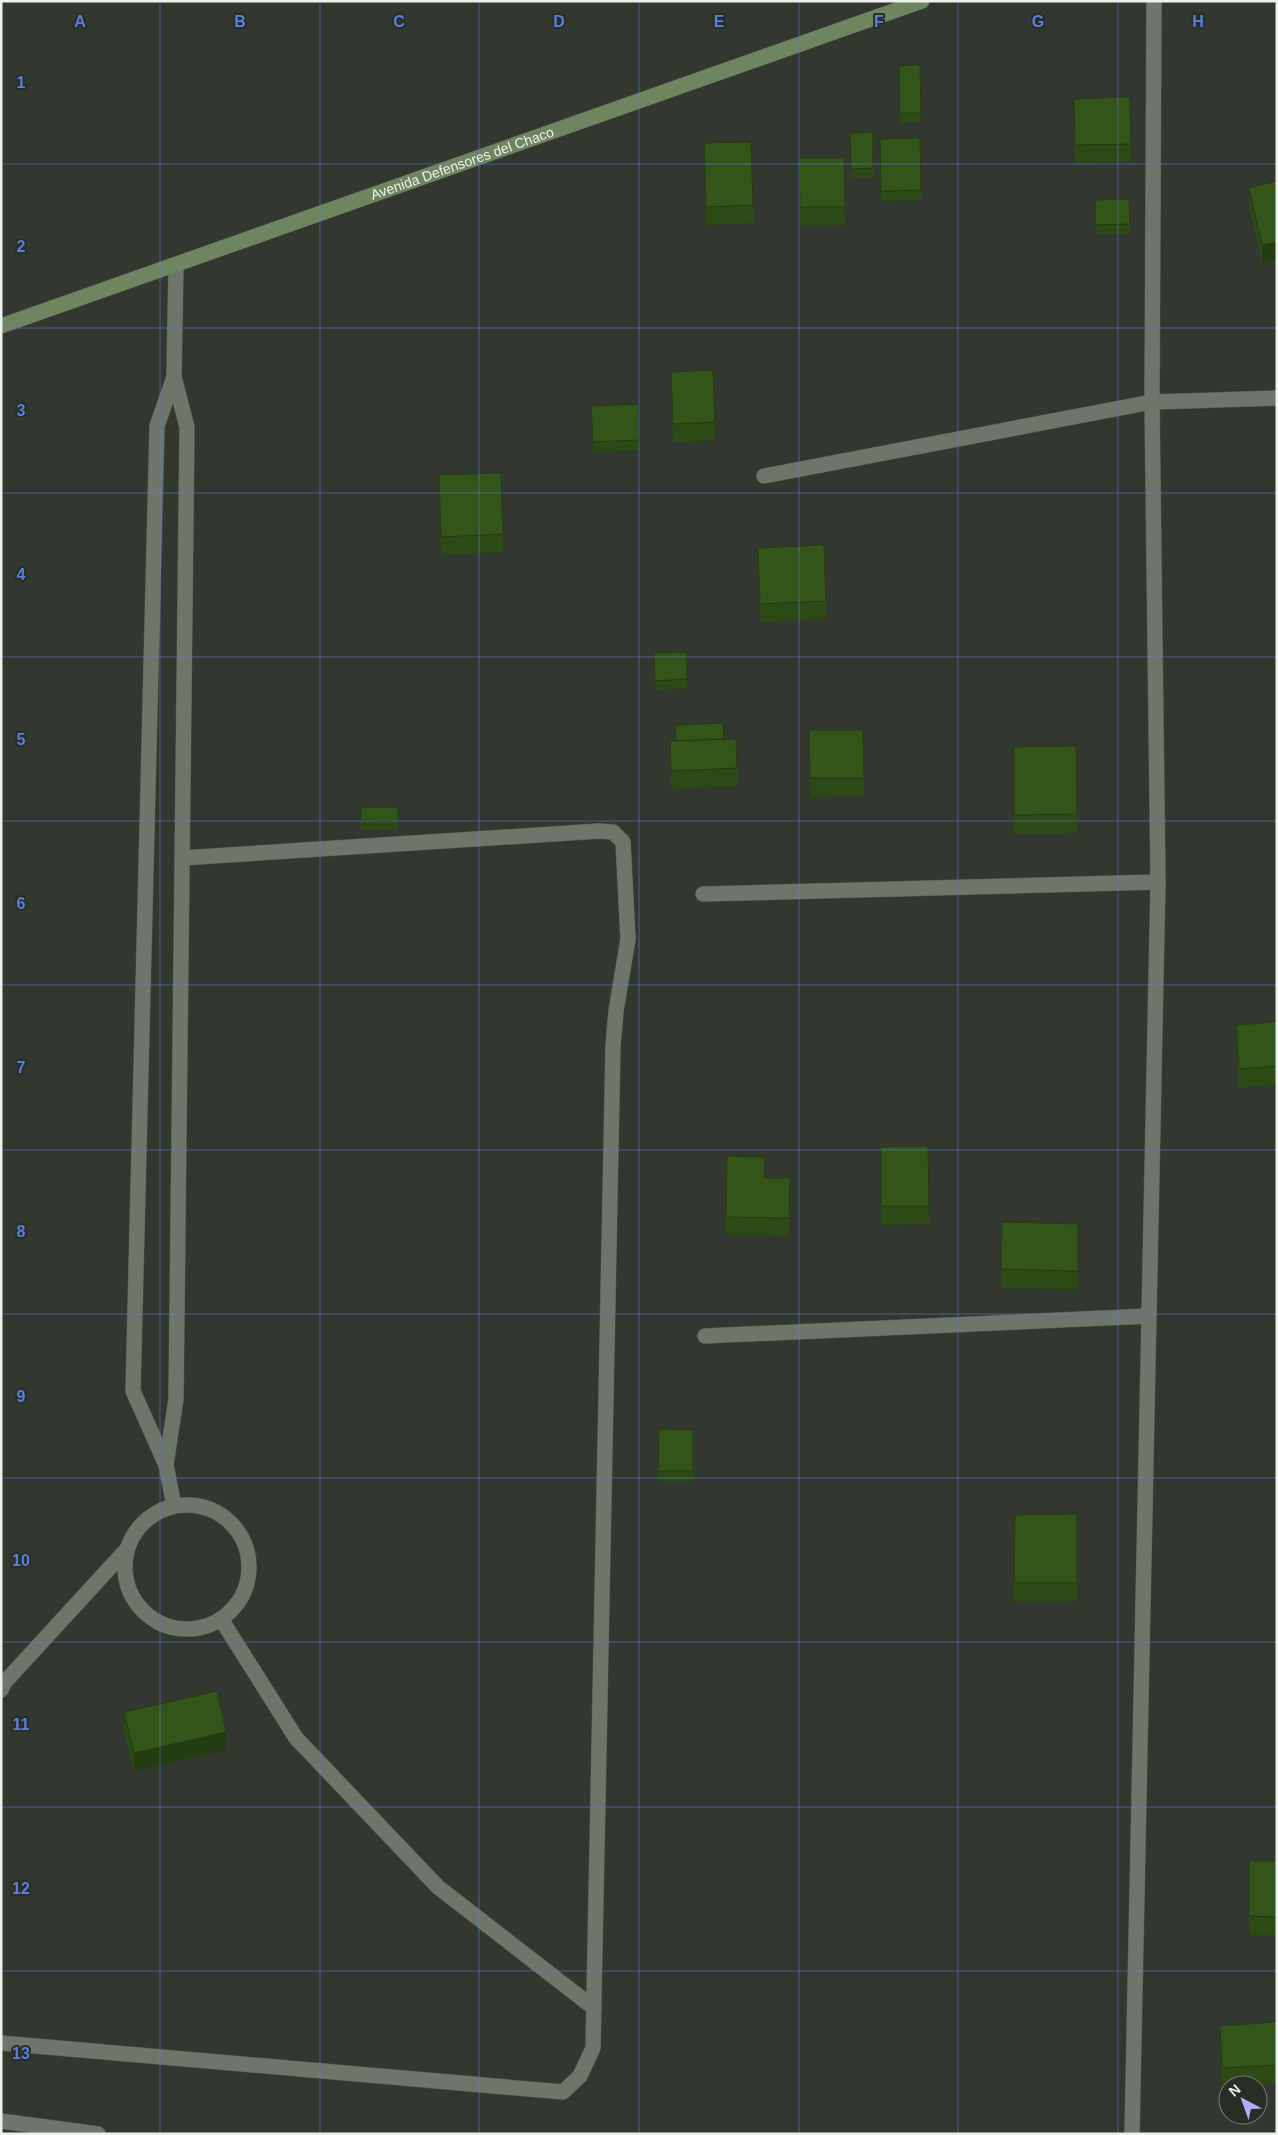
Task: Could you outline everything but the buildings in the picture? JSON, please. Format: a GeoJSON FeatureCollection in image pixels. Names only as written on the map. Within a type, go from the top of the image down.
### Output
{"type":"FeatureCollection","features":[{"type":"Feature","properties":{"kind":"main road","name":"Avenida Defensores del Chaco"},"geometry":{"type":"LineString","coordinates":[[1,326],[922,1]]}},
{"type":"Feature","properties":{"kind":"street"},"geometry":{"type":"LineString","coordinates":[[1132,2134],[1158,882],[1152,402],[1154,1]]}},
{"type":"Feature","properties":{"kind":"street"},"geometry":{"type":"LineString","coordinates":[[166,1465],[176,1399],[187,427],[174,377],[176,265]]}},
{"type":"Feature","properties":{"kind":"street"},"geometry":{"type":"LineString","coordinates":[[174,377],[157,426],[133,1391],[166,1465],[174,1506]]}},
{"type":"Feature","properties":{"kind":"street"},"geometry":{"type":"LineString","coordinates":[[764,476],[1152,402],[1277,398]]}},
{"type":"Feature","properties":{"kind":"street"},"geometry":{"type":"LineString","coordinates":[[1,2043],[563,2092],[580,2076],[593,2048],[613,1046],[616,1011],[628,939],[623,842],[613,832],[599,830],[182,858]]}},
{"type":"Feature","properties":{"kind":"street"},"geometry":{"type":"LineString","coordinates":[[703,894],[1158,882]]}},
{"type":"Feature","properties":{"kind":"street"},"geometry":{"type":"LineString","coordinates":[[705,1336],[1148,1316]]}},
{"type":"Feature","properties":{"kind":"street"},"geometry":{"type":"LineString","coordinates":[[1,1690],[4,1683],[53,1628],[127,1549],[137,1530],[153,1515],[174,1506],[195,1505],[215,1511],[233,1524],[245,1542],[250,1564],[247,1585],[237,1605],[221,1619],[202,1628],[180,1630],[159,1623],[141,1610],[129,1592],[125,1571],[127,1549]]}},
{"type":"Feature","properties":{"kind":"street"},"geometry":{"type":"LineString","coordinates":[[221,1619],[296,1738],[438,1887],[594,2008]]}},
{"type":"Feature","properties":{"kind":"street"},"geometry":{"type":"LineString","coordinates":[[1,2121],[98,2134]]}}]}
